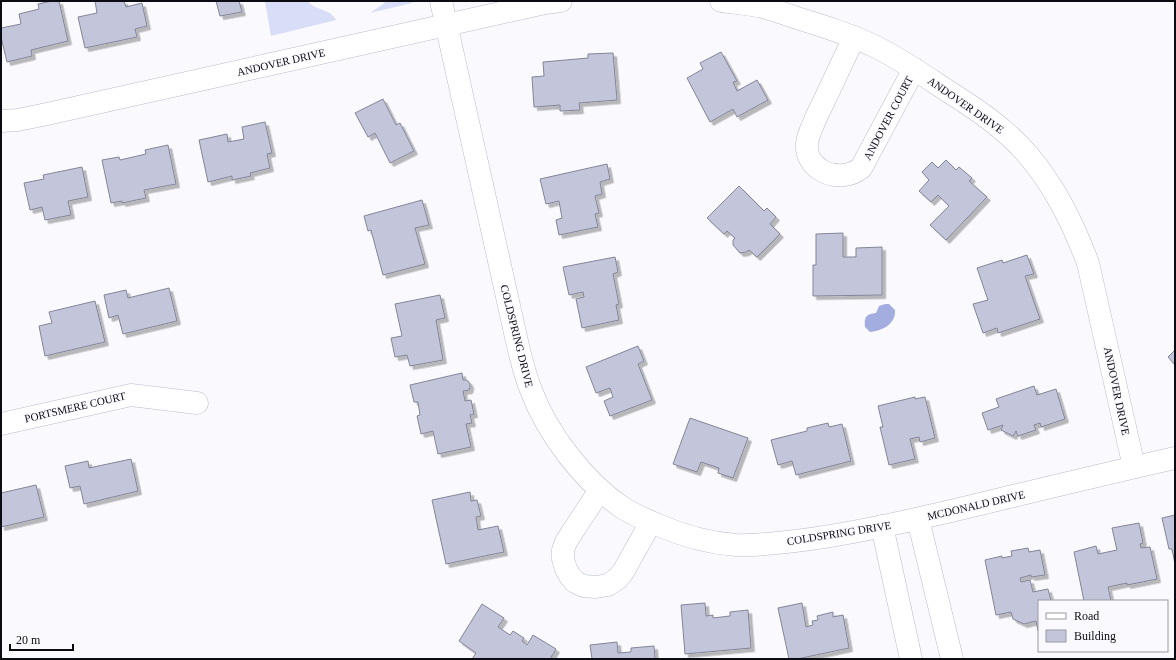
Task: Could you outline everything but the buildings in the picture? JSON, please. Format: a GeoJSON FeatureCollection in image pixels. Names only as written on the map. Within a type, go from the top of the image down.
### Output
{"type":"FeatureCollection","features":[{"type":"Feature","properties":{"kind":"street","name":"COLDSPRING DRIVE"},"geometry":{"type":"LineString","coordinates":[[441,1],[522,364],[531,390],[543,417],[576,466],[600,490],[621,507],[635,515],[674,532],[714,543],[738,545],[761,544],[823,538],[918,519]]}},
{"type":"Feature","properties":{"kind":"street","name":"ANDOVER DRIVE"},"geometry":{"type":"LineString","coordinates":[[1,121],[18,120],[47,114],[446,24],[560,1]]}},
{"type":"Feature","properties":{"kind":"street","name":"ANDOVER DRIVE"},"geometry":{"type":"LineString","coordinates":[[721,1],[762,7],[836,29],[874,46],[914,69],[972,106],[1010,137],[1028,156],[1043,175],[1062,205],[1076,232],[1088,263],[1134,468]]}},
{"type":"Feature","properties":{"kind":"street","name":"ANDOVER COURT"},"geometry":{"type":"LineString","coordinates":[[854,37],[808,139],[807,150],[810,159],[816,168],[827,174],[850,174],[861,167],[914,69]]}},
{"type":"Feature","properties":{"kind":"street","name":"PORTSMERE COURT"},"geometry":{"type":"LineString","coordinates":[[1,424],[132,395],[197,404]]}},
{"type":"Feature","properties":{"kind":"street","name":"MCDONALD DRIVE"},"geometry":{"type":"LineString","coordinates":[[952,659],[918,519],[1175,458]]}},
{"type":"Feature","properties":{"kind":"street"},"geometry":{"type":"LineString","coordinates":[[600,490],[568,538],[562,550],[566,569],[575,582],[584,586],[596,587],[608,585],[617,579],[623,572],[652,522]]}},
{"type":"Feature","properties":{"kind":"street"},"geometry":{"type":"LineString","coordinates":[[882,526],[911,659]]}},
{"type":"Feature","properties":{"kind":"shaded area"},"geometry":{"type":"Polygon","coordinates":[[[265,1],[307,1],[313,6],[330,13],[336,20],[271,36],[265,1]]]}},
{"type":"Feature","properties":{"kind":"shaded area"},"geometry":{"type":"Polygon","coordinates":[[[386,1],[412,1],[412,3],[370,13],[386,1]]]}},
{"type":"Feature","properties":{"kind":"water"},"geometry":{"type":"Polygon","coordinates":[[[889,304],[895,310],[895,315],[891,323],[879,330],[870,332],[865,327],[866,317],[870,314],[876,313],[879,306],[889,304]]]}}]}
